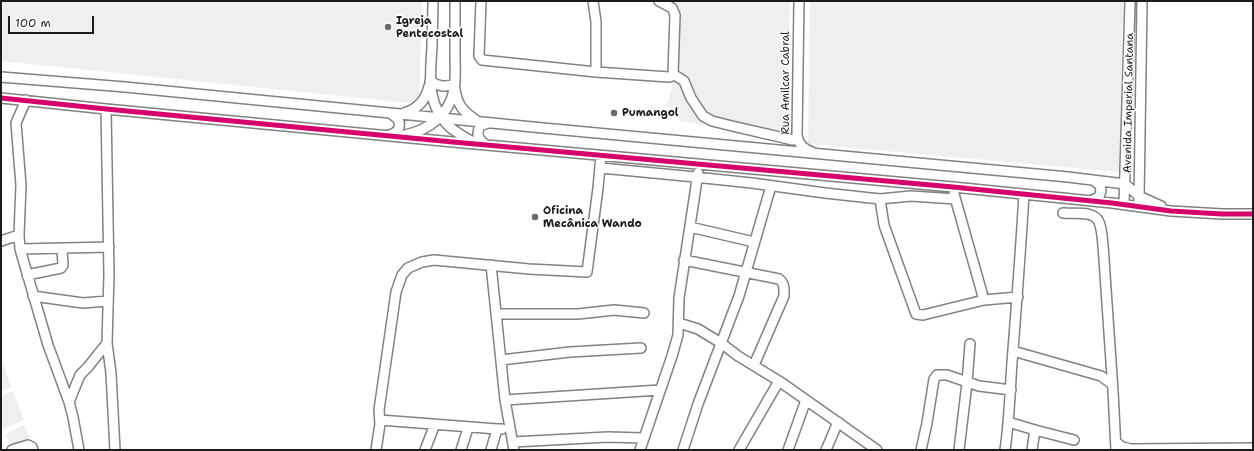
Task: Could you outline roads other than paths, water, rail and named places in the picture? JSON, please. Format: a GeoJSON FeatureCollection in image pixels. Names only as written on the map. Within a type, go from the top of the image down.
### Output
{"type":"FeatureCollection","features":[{"type":"Feature","properties":{"kind":"street"},"geometry":{"type":"LineString","coordinates":[[400,114],[411,111],[417,107],[424,101],[428,92],[430,81],[433,1]]}},
{"type":"Feature","properties":{"kind":"street"},"geometry":{"type":"LineString","coordinates":[[398,137],[421,131],[433,124],[441,118],[452,97],[454,84],[455,1]]}},
{"type":"Feature","properties":{"kind":"street"},"geometry":{"type":"LineString","coordinates":[[481,1],[479,56],[482,60],[596,72],[669,77],[673,74]]}},
{"type":"Feature","properties":{"kind":"street"},"geometry":{"type":"LineString","coordinates":[[593,1],[596,22],[596,72]]}},
{"type":"Feature","properties":{"kind":"street"},"geometry":{"type":"LineString","coordinates":[[659,1],[672,8],[675,15],[673,74]]}},
{"type":"Feature","properties":{"kind":"street","name":"Rua Amilcar Cabral"},"geometry":{"type":"LineString","coordinates":[[799,1],[796,125],[797,139],[803,148],[817,154]]}},
{"type":"Feature","properties":{"kind":"street","name":"Avenida Imperial Santana"},"geometry":{"type":"LineString","coordinates":[[1124,204],[1130,1]]}},
{"type":"Feature","properties":{"kind":"street","name":"Avenida Imperial Santana"},"geometry":{"type":"LineString","coordinates":[[1139,201],[1142,1]]}},
{"type":"Feature","properties":{"kind":"street"},"geometry":{"type":"LineString","coordinates":[[673,74],[684,81],[691,98],[703,116],[725,124],[793,140]]}},
{"type":"Feature","properties":{"kind":"street"},"geometry":{"type":"LineString","coordinates":[[1,77],[125,87],[1092,180],[1125,184],[1139,201]]}},
{"type":"Feature","properties":{"kind":"street"},"geometry":{"type":"LineString","coordinates":[[430,81],[439,86],[454,84]]}},
{"type":"Feature","properties":{"kind":"street"},"geometry":{"type":"LineString","coordinates":[[430,81],[433,102],[441,118],[457,133],[471,141],[487,145]]}},
{"type":"Feature","properties":{"kind":"street"},"geometry":{"type":"LineString","coordinates":[[454,84],[457,99],[461,107],[468,115],[479,121]]}},
{"type":"Feature","properties":{"kind":"street"},"geometry":{"type":"LineString","coordinates":[[1,98],[387,136],[953,187],[1090,201],[1124,204],[1139,201],[1171,210],[1222,214],[1253,214]]}},
{"type":"Feature","properties":{"kind":"street"},"geometry":{"type":"LineString","coordinates":[[26,100],[16,123],[21,185],[19,235],[20,249],[52,358],[69,402],[79,450]]}},
{"type":"Feature","properties":{"kind":"street"},"geometry":{"type":"LineString","coordinates":[[106,109],[109,247],[107,343],[111,373],[115,450]]}},
{"type":"Feature","properties":{"kind":"street"},"geometry":{"type":"LineString","coordinates":[[387,136],[394,134],[400,126],[398,119],[390,113]]}},
{"type":"Feature","properties":{"kind":"street"},"geometry":{"type":"LineString","coordinates":[[487,145],[479,140],[478,133],[480,126],[490,122]]}},
{"type":"Feature","properties":{"kind":"street"},"geometry":{"type":"LineString","coordinates":[[768,149],[790,144],[793,140],[796,125]]}},
{"type":"Feature","properties":{"kind":"street"},"geometry":{"type":"LineString","coordinates":[[376,450],[380,420],[379,410],[395,300],[402,274],[408,268],[428,261],[453,261],[587,272],[601,168],[601,156]]}},
{"type":"Feature","properties":{"kind":"street"},"geometry":{"type":"LineString","coordinates":[[1126,159],[1129,164],[1133,166],[1137,164],[1140,158]]}},
{"type":"Feature","properties":{"kind":"street"},"geometry":{"type":"LineString","coordinates":[[640,450],[678,335],[678,305],[699,165]]}},
{"type":"Feature","properties":{"kind":"street"},"geometry":{"type":"LineString","coordinates":[[601,168],[697,177],[880,199],[911,196],[955,199]]}},
{"type":"Feature","properties":{"kind":"street"},"geometry":{"type":"LineString","coordinates":[[1090,201],[1096,199],[1101,194],[1100,185],[1092,180]]}},
{"type":"Feature","properties":{"kind":"street"},"geometry":{"type":"LineString","coordinates":[[683,450],[698,404],[739,296],[771,186]]}},
{"type":"Feature","properties":{"kind":"street"},"geometry":{"type":"LineString","coordinates":[[953,187],[955,199],[984,300]]}},
{"type":"Feature","properties":{"kind":"street"},"geometry":{"type":"LineString","coordinates":[[1005,450],[1011,390],[1012,351],[1018,297],[1024,194]]}},
{"type":"Feature","properties":{"kind":"street"},"geometry":{"type":"LineString","coordinates":[[880,199],[884,225],[916,314],[923,315],[984,300],[1018,297]]}},
{"type":"Feature","properties":{"kind":"street"},"geometry":{"type":"LineString","coordinates":[[1063,213],[1092,215],[1100,223],[1103,245],[1116,446],[1130,449],[1253,448]]}},
{"type":"Feature","properties":{"kind":"street"},"geometry":{"type":"LineString","coordinates":[[690,227],[754,242]]}},
{"type":"Feature","properties":{"kind":"street"},"geometry":{"type":"LineString","coordinates":[[1,241],[19,235]]}},
{"type":"Feature","properties":{"kind":"street"},"geometry":{"type":"LineString","coordinates":[[20,249],[109,247]]}},
{"type":"Feature","properties":{"kind":"street"},"geometry":{"type":"LineString","coordinates":[[27,275],[61,268],[63,265],[62,249]]}},
{"type":"Feature","properties":{"kind":"street"},"geometry":{"type":"LineString","coordinates":[[684,260],[778,279],[782,282],[784,296],[754,365]]}},
{"type":"Feature","properties":{"kind":"street"},"geometry":{"type":"LineString","coordinates":[[491,265],[505,400],[513,446],[608,438],[644,438]]}},
{"type":"Feature","properties":{"kind":"street"},"geometry":{"type":"LineString","coordinates":[[33,296],[83,303],[108,302]]}},
{"type":"Feature","properties":{"kind":"street"},"geometry":{"type":"LineString","coordinates":[[496,314],[578,314],[614,310],[644,313]]}},
{"type":"Feature","properties":{"kind":"street"},"geometry":{"type":"LineString","coordinates":[[678,323],[698,329],[721,343],[738,356],[779,381],[877,450]]}},
{"type":"Feature","properties":{"kind":"street"},"geometry":{"type":"LineString","coordinates":[[69,402],[80,375],[107,343]]}},
{"type":"Feature","properties":{"kind":"street"},"geometry":{"type":"LineString","coordinates":[[959,450],[970,344]]}},
{"type":"Feature","properties":{"kind":"street"},"geometry":{"type":"LineString","coordinates":[[501,360],[570,352],[641,348]]}},
{"type":"Feature","properties":{"kind":"street"},"geometry":{"type":"LineString","coordinates":[[1012,351],[1101,376],[1112,384]]}},
{"type":"Feature","properties":{"kind":"street"},"geometry":{"type":"LineString","coordinates":[[921,450],[935,376],[939,374],[947,375],[979,386],[1011,390]]}},
{"type":"Feature","properties":{"kind":"street"},"geometry":{"type":"LineString","coordinates":[[739,450],[779,381]]}},
{"type":"Feature","properties":{"kind":"street"},"geometry":{"type":"LineString","coordinates":[[505,400],[660,390]]}},
{"type":"Feature","properties":{"kind":"street"},"geometry":{"type":"LineString","coordinates":[[788,450],[806,400]]}},
{"type":"Feature","properties":{"kind":"street"},"geometry":{"type":"LineString","coordinates":[[380,420],[468,428],[510,429]]}},
{"type":"Feature","properties":{"kind":"street"},"geometry":{"type":"LineString","coordinates":[[826,450],[838,422]]}},
{"type":"Feature","properties":{"kind":"street"},"geometry":{"type":"LineString","coordinates":[[1008,422],[1074,440]]}},
{"type":"Feature","properties":{"kind":"street"},"geometry":{"type":"LineString","coordinates":[[425,450],[435,424]]}},
{"type":"Feature","properties":{"kind":"street"},"geometry":{"type":"LineString","coordinates":[[461,450],[468,428]]}},
{"type":"Feature","properties":{"kind":"street"},"geometry":{"type":"LineString","coordinates":[[491,450],[497,429]]}},
{"type":"Feature","properties":{"kind":"street"},"geometry":{"type":"LineString","coordinates":[[1032,450],[1035,430]]}},
{"type":"Feature","properties":{"kind":"street"},"geometry":{"type":"LineString","coordinates":[[12,450],[28,445],[32,446],[33,450]]}},
{"type":"Feature","properties":{"kind":"place","name":"Igreja Pentecostal"},"geometry":{"type":"Point","coordinates":[388,27]}},
{"type":"Feature","properties":{"kind":"place","name":"Pumangol"},"geometry":{"type":"Point","coordinates":[614,113]}},
{"type":"Feature","properties":{"kind":"place","name":"Oficina Mecânica Wando"},"geometry":{"type":"Point","coordinates":[535,217]}}]}
